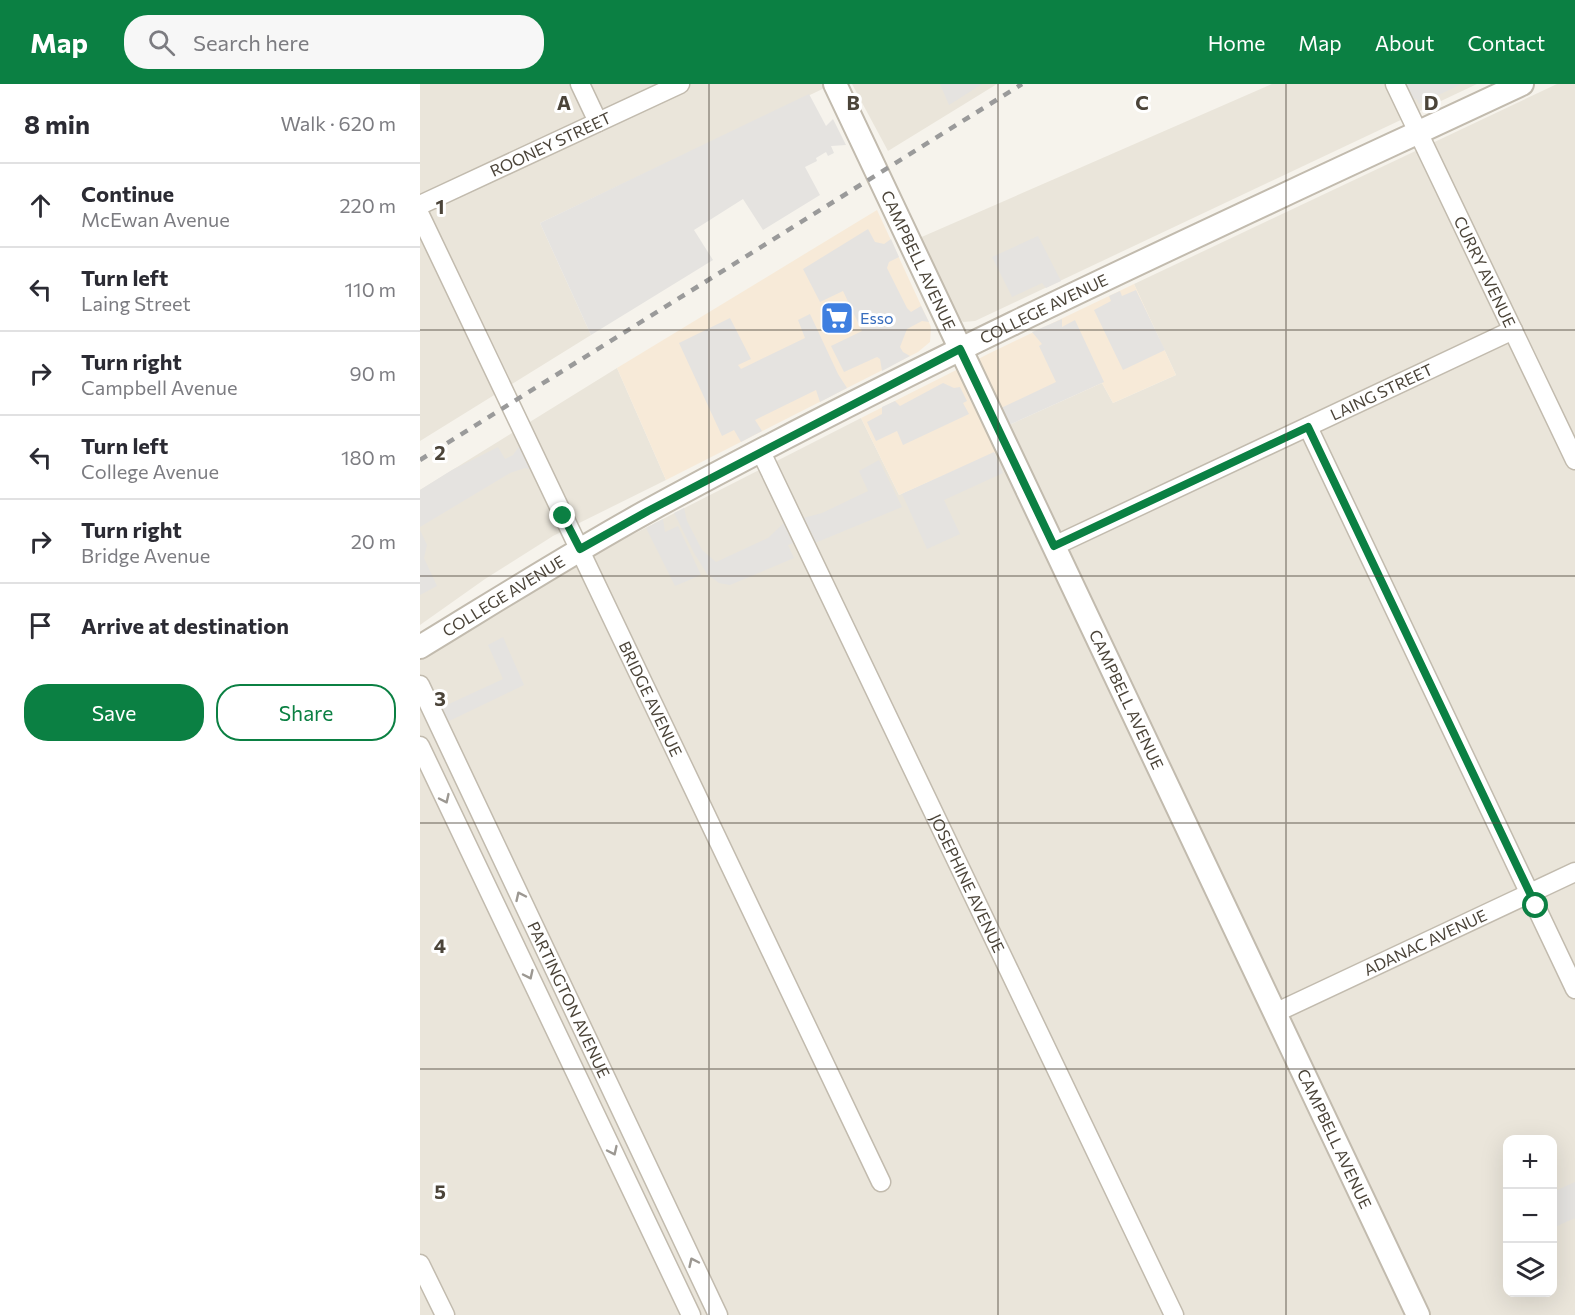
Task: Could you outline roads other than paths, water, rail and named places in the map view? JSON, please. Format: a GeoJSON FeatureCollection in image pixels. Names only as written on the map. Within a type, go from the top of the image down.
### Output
{"type":"FeatureCollection","features":[{"type":"Feature","properties":{"kind":"street"},"geometry":{"type":"LineString","coordinates":[[580,84],[598,122]]}},
{"type":"Feature","properties":{"kind":"street","name":"ROONEY STREET"},"geometry":{"type":"LineString","coordinates":[[420,205],[680,84]]}},
{"type":"Feature","properties":{"kind":"street","name":"CAMPBELL AVENUE"},"geometry":{"type":"LineString","coordinates":[[835,84],[1418,1315]]}},
{"type":"Feature","properties":{"kind":"street","name":"CURRY AVENUE"},"geometry":{"type":"LineString","coordinates":[[1395,84],[1575,460]]}},
{"type":"Feature","properties":{"kind":"street","name":"COLLEGE AVENUE"},"geometry":{"type":"LineString","coordinates":[[420,647],[580,549],[960,349],[1522,84]]}},
{"type":"Feature","properties":{"kind":"street","name":"BRIDGE AVENUE"},"geometry":{"type":"LineString","coordinates":[[420,215],[882,1182]]}},
{"type":"Feature","properties":{"kind":"street","name":"LAING STREET"},"geometry":{"type":"LineString","coordinates":[[1054,546],[1513,330]]}},
{"type":"Feature","properties":{"kind":"street"},"geometry":{"type":"LineString","coordinates":[[1308,427],[1575,989]]}},
{"type":"Feature","properties":{"kind":"street","name":"JOSEPHINE AVENUE"},"geometry":{"type":"LineString","coordinates":[[761,452],[1174,1315]]}},
{"type":"Feature","properties":{"kind":"street","name":"PARTINGTON AVENUE"},"geometry":{"type":"LineString","coordinates":[[420,685],[718,1315]]}},
{"type":"Feature","properties":{"kind":"street","name":"PARTINGTON AVENUE"},"geometry":{"type":"LineString","coordinates":[[420,746],[691,1315]]}},
{"type":"Feature","properties":{"kind":"street","name":"ADANAC AVENUE"},"geometry":{"type":"LineString","coordinates":[[1275,1013],[1575,872]]}},
{"type":"Feature","properties":{"kind":"street"},"geometry":{"type":"LineString","coordinates":[[420,1264],[445,1315]]}},
{"type":"Feature","properties":{"kind":"railway"},"geometry":{"type":"LineString","coordinates":[[420,460],[1022,84]]}},
{"type":"Feature","properties":{"kind":"place","name":"Esso"},"geometry":{"type":"Point","coordinates":[837,318]}}]}
